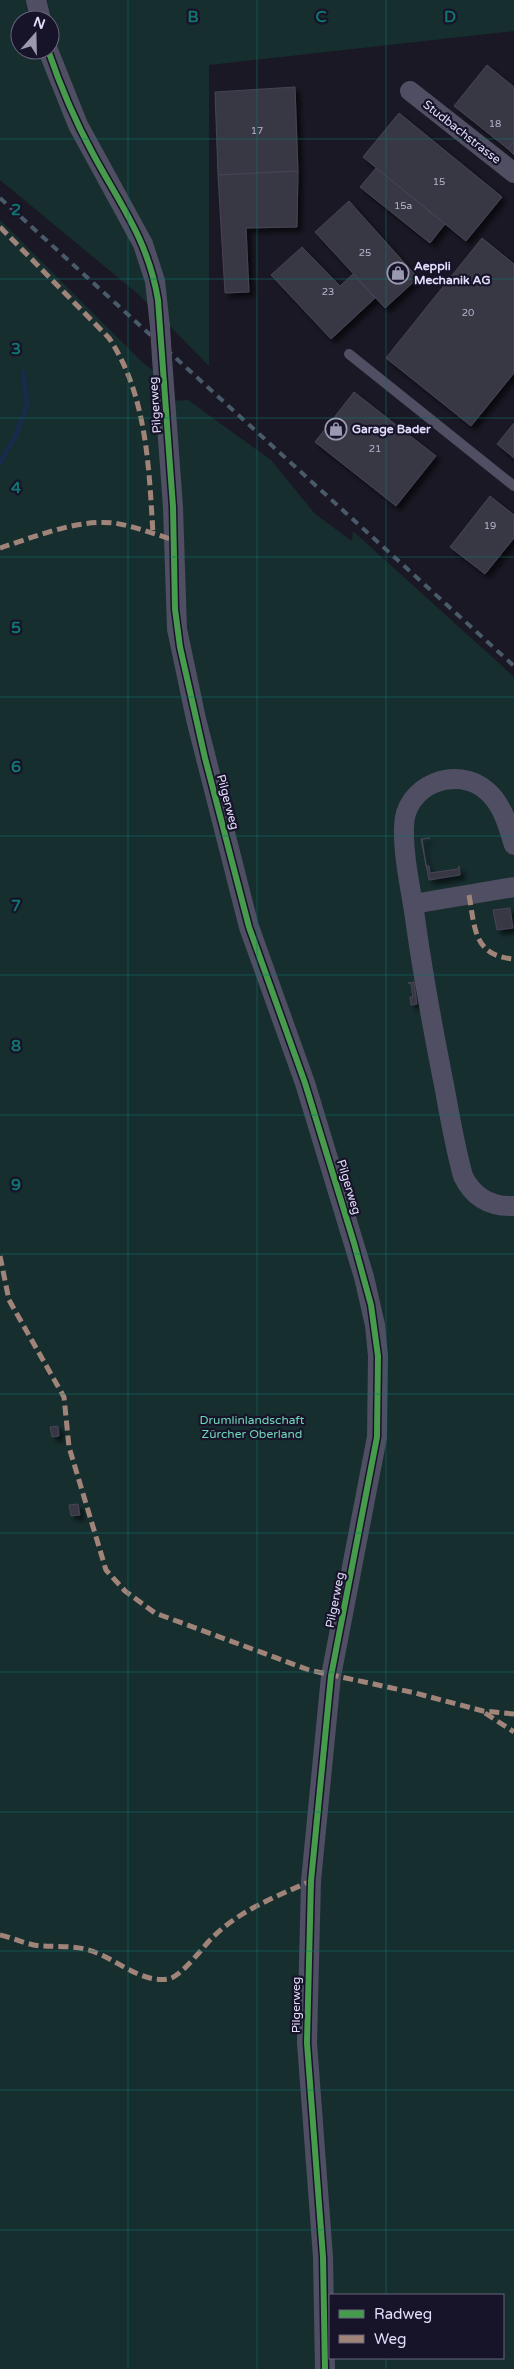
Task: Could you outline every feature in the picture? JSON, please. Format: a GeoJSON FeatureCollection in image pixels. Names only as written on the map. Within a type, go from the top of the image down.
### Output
{"type":"FeatureCollection","features":[{"type":"Feature","properties":{"kind":"street","name":"Pilgerweg"},"geometry":{"type":"LineString","coordinates":[[52,60],[78,125],[143,244],[155,281],[173,507],[177,629],[194,710],[249,926],[305,1083],[364,1277],[375,1325],[378,1356],[376,1444],[330,1685],[311,1881],[307,2043],[323,2257],[324,2369]]}},
{"type":"Feature","properties":{"kind":"street","name":"Studbachstrasse"},"geometry":{"type":"LineString","coordinates":[[410,91],[514,173]]}},
{"type":"Feature","properties":{"kind":"street"},"geometry":{"type":"LineString","coordinates":[[514,845],[501,809],[486,790],[476,783],[458,779],[440,780],[429,785],[412,802],[404,824],[413,904],[431,1020],[463,1176],[467,1185],[480,1198],[498,1206],[514,1206]]}},
{"type":"Feature","properties":{"kind":"street"},"geometry":{"type":"LineString","coordinates":[[413,904],[514,887]]}},
{"type":"Feature","properties":{"kind":"lane"},"geometry":{"type":"LineString","coordinates":[[349,354],[514,486]]}},
{"type":"Feature","properties":{"kind":"green space"},"geometry":{"type":"Polygon","coordinates":[[[0,0],[514,0],[514,31],[209,65],[209,366],[138,294],[0,180],[0,0]]]}},
{"type":"Feature","properties":{"kind":"green space","name":"Drumlinlandschaft Zürcher Oberland"},"geometry":{"type":"Polygon","coordinates":[[[0,220],[142,362],[165,380],[172,401],[188,400],[271,460],[315,514],[352,541],[353,531],[514,677],[514,2369],[0,2369],[0,220]]]}},
{"type":"Feature","properties":{"kind":"building"},"geometry":{"type":"Polygon","coordinates":[[[487,65],[514,87],[514,141],[508,149],[454,106],[487,65]]]}},
{"type":"Feature","properties":{"kind":"building"},"geometry":{"type":"Polygon","coordinates":[[[295,87],[298,171],[218,175],[215,92],[295,87]]]}},
{"type":"Feature","properties":{"kind":"building"},"geometry":{"type":"Polygon","coordinates":[[[399,113],[502,197],[466,241],[363,157],[399,113]]]}},
{"type":"Feature","properties":{"kind":"building"},"geometry":{"type":"Polygon","coordinates":[[[514,141],[514,155],[508,149],[514,141]]]}},
{"type":"Feature","properties":{"kind":"building"},"geometry":{"type":"Polygon","coordinates":[[[376,168],[445,224],[430,243],[360,187],[376,168]]]}},
{"type":"Feature","properties":{"kind":"building"},"geometry":{"type":"Polygon","coordinates":[[[298,171],[297,227],[246,228],[249,292],[225,293],[218,175],[298,171]]]}},
{"type":"Feature","properties":{"kind":"building"},"geometry":{"type":"Polygon","coordinates":[[[349,201],[418,278],[385,308],[315,232],[349,201]]]}},
{"type":"Feature","properties":{"kind":"building"},"geometry":{"type":"Polygon","coordinates":[[[482,238],[514,264],[514,373],[471,426],[386,358],[482,238]]]}},
{"type":"Feature","properties":{"kind":"building"},"geometry":{"type":"Polygon","coordinates":[[[302,247],[340,286],[353,274],[375,298],[331,339],[271,275],[302,247]]]}},
{"type":"Feature","properties":{"kind":"building"},"geometry":{"type":"Polygon","coordinates":[[[354,392],[436,456],[396,506],[315,442],[354,392]]]}},
{"type":"Feature","properties":{"kind":"building"},"geometry":{"type":"Polygon","coordinates":[[[514,423],[514,458],[497,444],[514,423]]]}},
{"type":"Feature","properties":{"kind":"building"},"geometry":{"type":"Polygon","coordinates":[[[490,496],[514,515],[514,538],[485,574],[450,547],[490,496]]]}},
{"type":"Feature","properties":{"kind":"building"},"geometry":{"type":"Polygon","coordinates":[[[426,866],[429,866],[430,873],[458,869],[459,866],[460,875],[429,880],[426,866]]]}},
{"type":"Feature","properties":{"kind":"building"},"geometry":{"type":"Polygon","coordinates":[[[510,908],[513,928],[497,930],[493,910],[510,908]]]}},
{"type":"Feature","properties":{"kind":"building"},"geometry":{"type":"Polygon","coordinates":[[[414,982],[417,1004],[411,1005],[410,997],[413,997],[411,984],[408,983],[414,982]]]}},
{"type":"Feature","properties":{"kind":"building"},"geometry":{"type":"Polygon","coordinates":[[[58,1426],[59,1436],[52,1437],[50,1427],[58,1426]]]}},
{"type":"Feature","properties":{"kind":"building"},"geometry":{"type":"Polygon","coordinates":[[[78,1504],[80,1515],[71,1516],[69,1505],[78,1504]]]}},
{"type":"Feature","properties":{"kind":"waterway"},"geometry":{"type":"LineString","coordinates":[[0,463],[17,433],[27,404],[23,372]]}},
{"type":"Feature","properties":{"kind":"railway"},"geometry":{"type":"LineString","coordinates":[[0,198],[514,666]]}},
{"type":"Feature","properties":{"kind":"marked path"},"geometry":{"type":"LineString","coordinates":[[0,227],[109,338],[122,360],[139,408],[144,433],[153,534]]}},
{"type":"Feature","properties":{"kind":"marked path"},"geometry":{"type":"LineString","coordinates":[[0,548],[70,526],[100,522],[129,526],[174,540]]}},
{"type":"Feature","properties":{"kind":"marked path"},"geometry":{"type":"LineString","coordinates":[[469,895],[475,929],[483,946],[501,957],[514,959]]}},
{"type":"Feature","properties":{"kind":"marked path"},"geometry":{"type":"LineString","coordinates":[[0,1256],[9,1300],[64,1397],[69,1447],[106,1570],[125,1591],[155,1613],[309,1670],[415,1693],[483,1711],[514,1714]]}},
{"type":"Feature","properties":{"kind":"marked path"},"geometry":{"type":"LineString","coordinates":[[485,1713],[514,1732]]}},
{"type":"Feature","properties":{"kind":"marked path"},"geometry":{"type":"LineString","coordinates":[[0,1935],[36,1945],[90,1950],[140,1975],[149,1978],[168,1979],[185,1968],[212,1938],[234,1920],[258,1905],[311,1881]]}},
{"type":"Feature","properties":{"kind":"cycle path"},"geometry":{"type":"LineString","coordinates":[[52,60],[73,114],[140,240],[153,278],[158,300],[173,507],[175,609],[180,647],[205,758],[249,927],[305,1083],[354,1243],[371,1305],[378,1356],[377,1437],[331,1676],[311,1881],[307,2043],[323,2257],[325,2369]]}},
{"type":"Feature","properties":{"kind":"place","name":"Aeppli Mechanik AG"},"geometry":{"type":"Point","coordinates":[398,273]}},
{"type":"Feature","properties":{"kind":"place","name":"Garage Bader"},"geometry":{"type":"Point","coordinates":[336,429]}}]}
